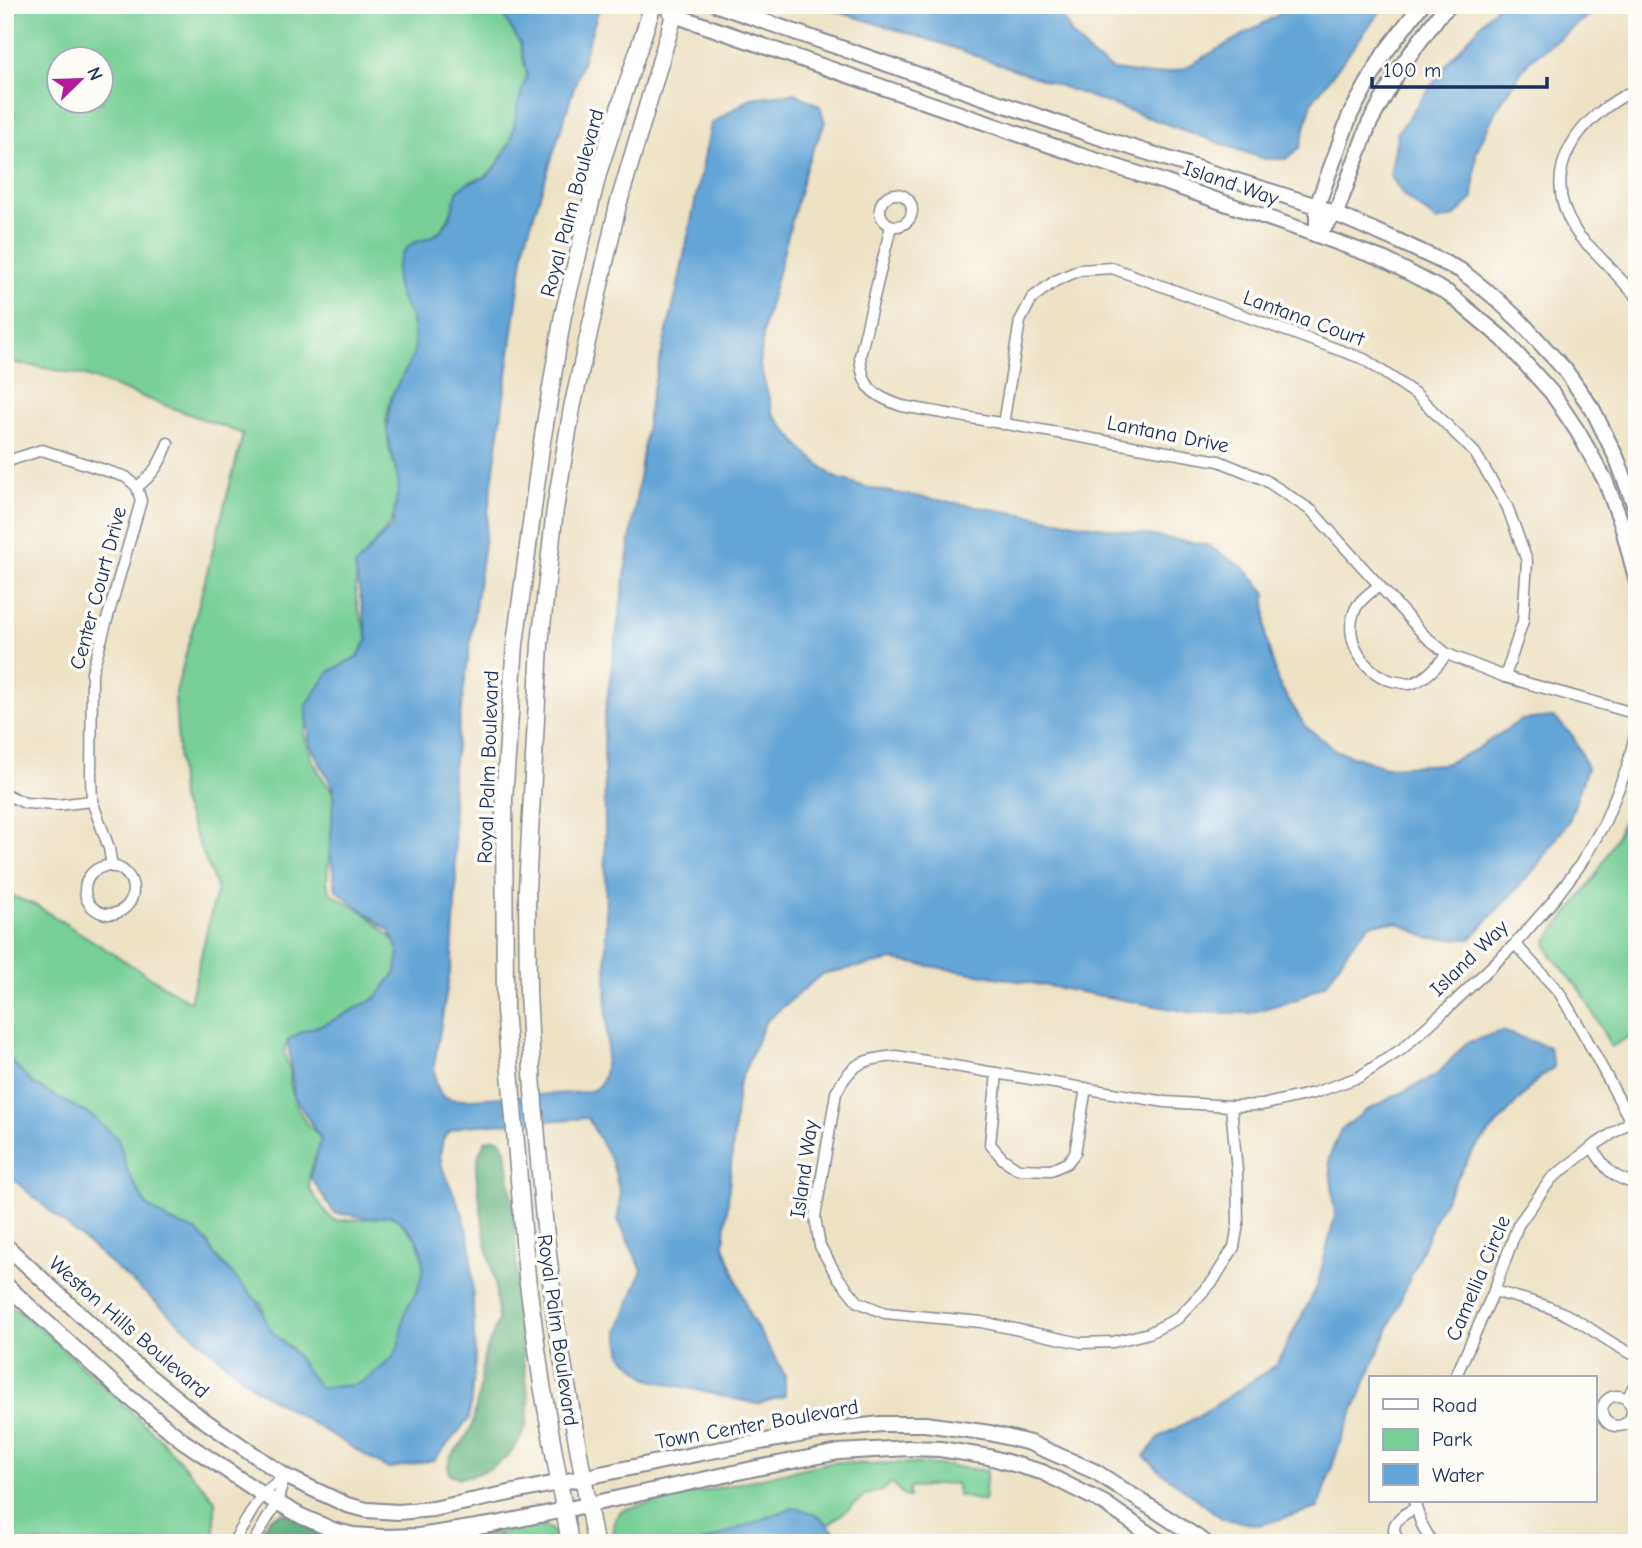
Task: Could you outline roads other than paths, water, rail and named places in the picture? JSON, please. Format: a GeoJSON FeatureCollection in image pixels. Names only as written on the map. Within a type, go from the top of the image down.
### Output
{"type":"FeatureCollection","features":[{"type":"Feature","properties":{"kind":"main road","name":"Royal Palm Boulevard"},"geometry":{"type":"LineString","coordinates":[[570,1543],[542,1385],[527,1277],[505,1010],[505,799],[515,644],[541,447],[564,315],[599,170],[653,5]]}},
{"type":"Feature","properties":{"kind":"main road","name":"Royal Palm Boulevard"},"geometry":{"type":"LineString","coordinates":[[595,1543],[556,1324],[543,1209],[528,991],[527,889],[540,644],[555,509],[572,408],[618,205],[672,8]]}},
{"type":"Feature","properties":{"kind":"street","name":"Island Way"},"geometry":{"type":"LineString","coordinates":[[717,5],[1090,134],[1317,206],[1460,270],[1520,320],[1565,370],[1592,410],[1617,459],[1637,512]]}},
{"type":"Feature","properties":{"kind":"street"},"geometry":{"type":"LineString","coordinates":[[1317,235],[1317,206],[1350,115],[1384,54],[1421,5]]}},
{"type":"Feature","properties":{"kind":"street"},"geometry":{"type":"LineString","coordinates":[[1317,235],[1336,214],[1369,124],[1402,65],[1440,14],[1450,5]]}},
{"type":"Feature","properties":{"kind":"street","name":"Island Way"},"geometry":{"type":"LineString","coordinates":[[672,8],[1052,146],[1317,235],[1385,260],[1448,293],[1503,339],[1552,393],[1578,432],[1605,480],[1622,525],[1637,582]]}},
{"type":"Feature","properties":{"kind":"street"},"geometry":{"type":"LineString","coordinates":[[1637,89],[1598,114],[1574,138],[1564,156],[1560,184],[1565,213],[1576,233],[1637,297]]}},
{"type":"Feature","properties":{"kind":"street","name":"Lantana Drive"},"geometry":{"type":"LineString","coordinates":[[891,226],[860,356],[861,369],[869,388],[876,396],[902,407],[1219,461],[1265,480],[1312,510],[1424,635],[1447,654],[1505,677],[1637,714]]}},
{"type":"Feature","properties":{"kind":"street","name":"Lantana Court"},"geometry":{"type":"LineString","coordinates":[[1003,424],[1020,321],[1032,299],[1055,281],[1080,270],[1112,268],[1364,359],[1417,395],[1475,453],[1507,506],[1527,561],[1523,621],[1505,677]]}},
{"type":"Feature","properties":{"kind":"street"},"geometry":{"type":"LineString","coordinates":[[1503,339],[1520,320]]}},
{"type":"Feature","properties":{"kind":"street"},"geometry":{"type":"LineString","coordinates":[[137,487],[161,463],[168,443]]}},
{"type":"Feature","properties":{"kind":"street","name":"Center Court Drive"},"geometry":{"type":"LineString","coordinates":[[5,464],[43,450],[126,477],[137,487],[141,501],[92,672],[92,801],[112,867]]}},
{"type":"Feature","properties":{"kind":"street"},"geometry":{"type":"LineString","coordinates":[[1379,585],[1356,606],[1351,622],[1353,644],[1367,667],[1388,681],[1409,684],[1428,675],[1447,654]]}},
{"type":"Feature","properties":{"kind":"street","name":"Island Way"},"geometry":{"type":"LineString","coordinates":[[1231,1106],[1237,1171],[1238,1224],[1234,1247],[1213,1281],[1178,1318],[1149,1333],[1113,1342],[1081,1343],[981,1322],[886,1313],[858,1302],[837,1276],[820,1246],[815,1217],[836,1093],[845,1076],[859,1065],[875,1058],[896,1056],[1165,1102],[1231,1106],[1262,1105],[1314,1093],[1359,1077],[1402,1049],[1448,1008],[1515,944],[1552,902],[1580,864],[1604,824],[1627,768],[1637,727]]}},
{"type":"Feature","properties":{"kind":"street"},"geometry":{"type":"LineString","coordinates":[[5,794],[25,803],[57,805],[92,801]]}},
{"type":"Feature","properties":{"kind":"street","name":"Center Court Drive"},"geometry":{"type":"LineString","coordinates":[[112,867],[119,869],[130,880],[132,895],[125,908],[111,914],[103,914],[90,905],[85,890],[87,882],[96,870],[112,867]]}},
{"type":"Feature","properties":{"kind":"street"},"geometry":{"type":"LineString","coordinates":[[1515,944],[1559,992],[1633,1118]]}},
{"type":"Feature","properties":{"kind":"street"},"geometry":{"type":"LineString","coordinates":[[997,1073],[990,1144],[1003,1159],[1018,1169],[1051,1170],[1067,1163],[1075,1153],[1086,1088]]}},
{"type":"Feature","properties":{"kind":"street","name":"Camellia Circle"},"geometry":{"type":"LineString","coordinates":[[1456,1376],[1494,1291],[1518,1225],[1551,1179],[1633,1118]]}},
{"type":"Feature","properties":{"kind":"street"},"geometry":{"type":"LineString","coordinates":[[1592,1147],[1605,1168],[1620,1179],[1637,1184]]}},
{"type":"Feature","properties":{"kind":"street","name":"Weston Hills Boulevard"},"geometry":{"type":"LineString","coordinates":[[5,1245],[134,1364],[198,1416],[285,1476],[347,1505],[367,1510],[398,1512],[433,1508],[582,1479]]}},
{"type":"Feature","properties":{"kind":"street"},"geometry":{"type":"LineString","coordinates":[[5,1284],[119,1389],[183,1441],[262,1494],[332,1530],[353,1535],[419,1536],[496,1524],[587,1505]]}},
{"type":"Feature","properties":{"kind":"street"},"geometry":{"type":"LineString","coordinates":[[1494,1291],[1563,1312],[1637,1356]]}},
{"type":"Feature","properties":{"kind":"street"},"geometry":{"type":"LineString","coordinates":[[1627,1400],[1637,1379]]}},
{"type":"Feature","properties":{"kind":"street","name":"Town Center Boulevard"},"geometry":{"type":"LineString","coordinates":[[582,1479],[821,1431],[881,1424],[925,1424],[990,1433],[1030,1443],[1096,1472],[1206,1543]]}},
{"type":"Feature","properties":{"kind":"street"},"geometry":{"type":"LineString","coordinates":[[989,1457],[990,1433]]}},
{"type":"Feature","properties":{"kind":"street","name":"Town Center Boulevard"},"geometry":{"type":"LineString","coordinates":[[587,1505],[839,1452],[940,1449],[989,1457],[1042,1472],[1104,1503],[1162,1543]]}},
{"type":"Feature","properties":{"kind":"street"},"geometry":{"type":"LineString","coordinates":[[233,1543],[262,1494],[285,1476]]}},
{"type":"Feature","properties":{"kind":"street"},"geometry":{"type":"LineString","coordinates":[[253,1543],[277,1502],[285,1476]]}},
{"type":"Feature","properties":{"kind":"street"},"geometry":{"type":"LineString","coordinates":[[1402,1543],[1394,1530],[1395,1522],[1415,1505],[1427,1541]]}},
{"type":"Feature","properties":{"kind":"water"},"geometry":{"type":"Polygon","coordinates":[[[490,5],[600,5],[525,243],[452,776],[456,885],[452,959],[434,1066],[436,1084],[442,1096],[454,1100],[586,1092],[598,1087],[603,1077],[607,1051],[604,721],[651,396],[676,295],[711,124],[751,98],[795,93],[820,106],[825,123],[807,164],[764,325],[760,365],[773,414],[804,451],[834,477],[872,489],[1207,545],[1244,568],[1266,593],[1266,638],[1278,682],[1305,726],[1337,751],[1385,767],[1445,764],[1475,750],[1521,720],[1554,717],[1573,736],[1587,768],[1569,821],[1533,871],[1470,939],[1428,938],[1397,922],[1370,924],[1349,948],[1327,983],[1297,999],[1250,1013],[1194,1013],[893,960],[822,974],[765,1022],[738,1086],[724,1245],[750,1316],[785,1375],[785,1396],[757,1404],[648,1379],[622,1355],[618,1331],[642,1270],[618,1220],[620,1193],[612,1162],[588,1118],[464,1126],[450,1131],[443,1139],[440,1154],[442,1167],[463,1215],[471,1247],[475,1360],[469,1419],[434,1460],[388,1469],[257,1390],[5,1172],[5,1047],[10,1060],[33,1084],[92,1116],[118,1139],[128,1173],[146,1205],[169,1221],[196,1231],[207,1242],[215,1256],[258,1302],[270,1329],[293,1352],[319,1387],[357,1384],[370,1377],[392,1358],[399,1343],[405,1312],[417,1291],[421,1277],[423,1266],[419,1246],[408,1229],[390,1215],[374,1218],[334,1213],[310,1176],[321,1139],[294,1097],[288,1040],[376,998],[396,972],[399,953],[390,931],[336,890],[330,853],[334,789],[310,745],[306,706],[329,672],[358,656],[368,639],[355,566],[392,526],[399,485],[387,430],[391,397],[413,356],[415,344],[412,319],[399,294],[397,265],[404,251],[413,243],[440,232],[449,220],[458,190],[485,177],[496,167],[511,141],[527,75],[520,43],[502,13],[490,5]]]}},
{"type":"Feature","properties":{"kind":"water"},"geometry":{"type":"Polygon","coordinates":[[[816,5],[1056,5],[1072,35],[1092,56],[1113,70],[1153,75],[1183,69],[1295,5],[1385,5],[1312,102],[1300,147],[1286,159],[1264,159],[943,44],[816,5]]]}},
{"type":"Feature","properties":{"kind":"water"},"geometry":{"type":"Polygon","coordinates":[[[1497,5],[1620,5],[1590,15],[1529,61],[1496,110],[1476,152],[1473,198],[1454,217],[1436,221],[1404,196],[1390,175],[1398,132],[1447,64],[1497,5]]]}},
{"type":"Feature","properties":{"kind":"water"},"geometry":{"type":"Polygon","coordinates":[[[1502,1031],[1549,1047],[1554,1067],[1537,1080],[1472,1152],[1438,1212],[1341,1440],[1318,1508],[1260,1525],[1223,1519],[1144,1456],[1161,1436],[1199,1416],[1276,1365],[1317,1287],[1335,1216],[1329,1158],[1340,1131],[1365,1111],[1437,1075],[1466,1043],[1502,1031]]]}},
{"type":"Feature","properties":{"kind":"water"},"geometry":{"type":"Polygon","coordinates":[[[792,1508],[816,1515],[845,1543],[701,1543],[792,1508]]]}}]}
